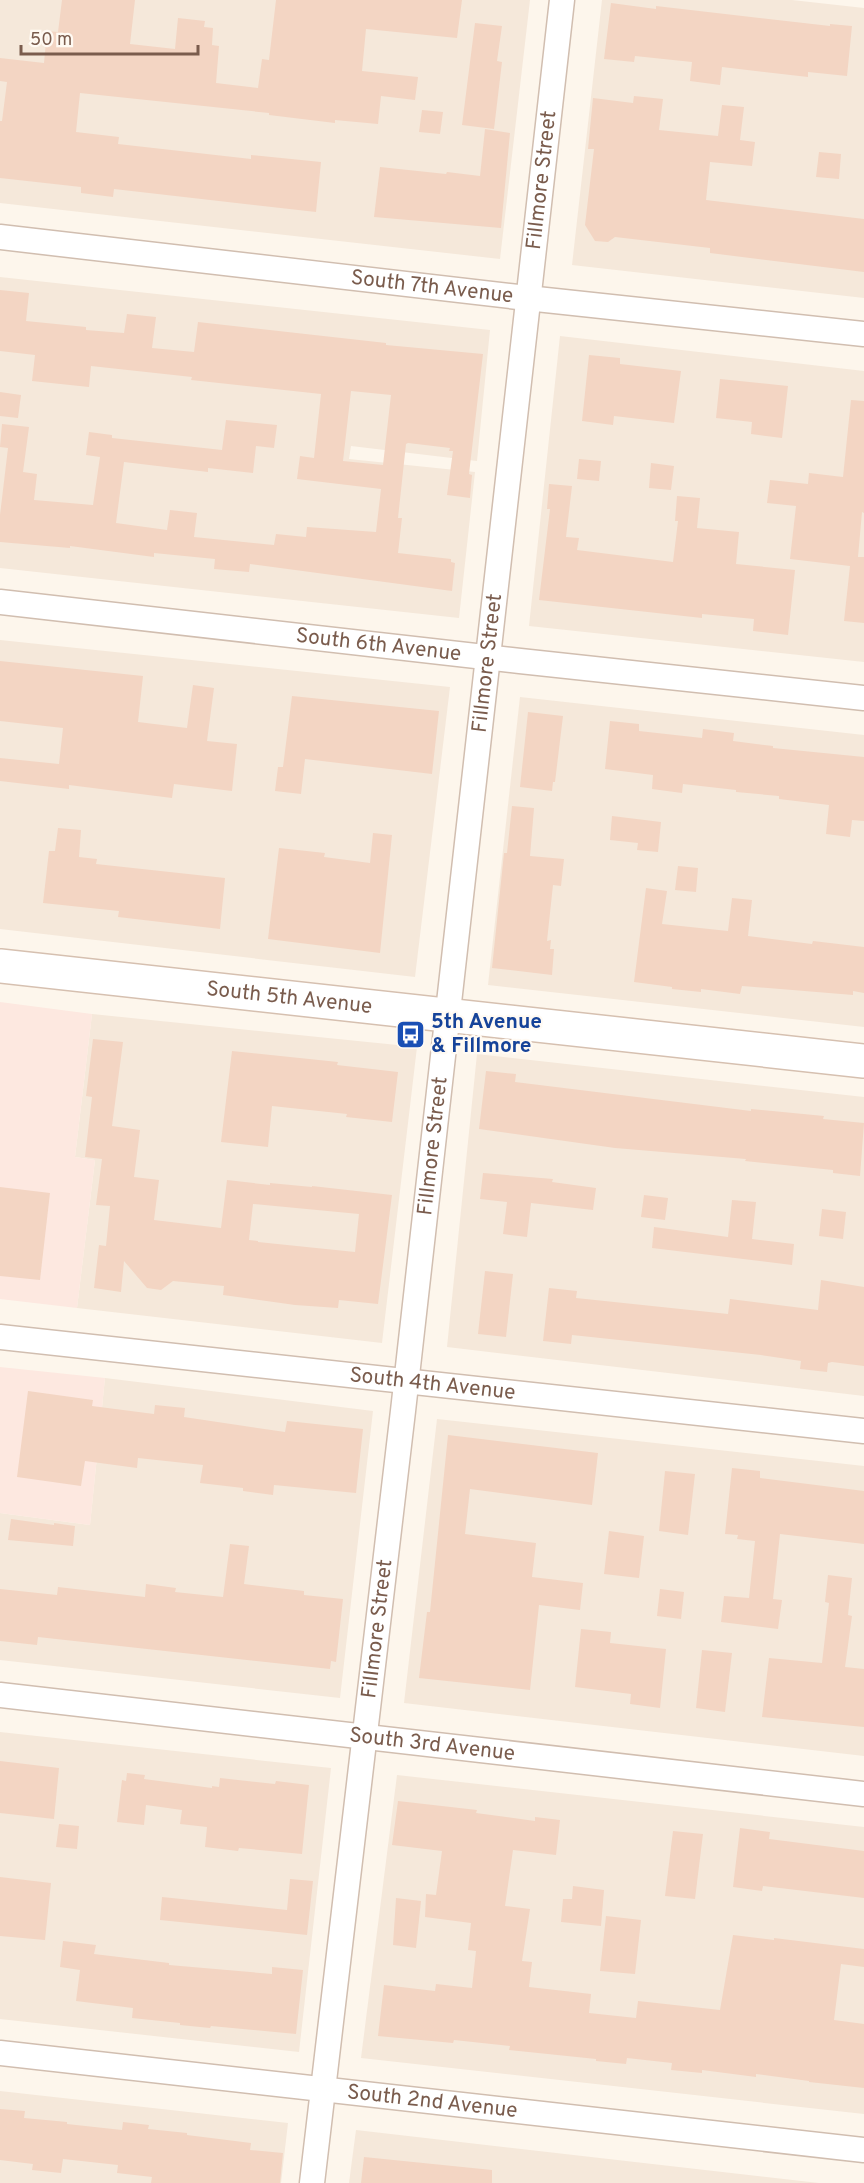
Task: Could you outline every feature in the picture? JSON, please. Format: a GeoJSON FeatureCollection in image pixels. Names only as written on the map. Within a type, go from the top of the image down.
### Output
{"type":"FeatureCollection","features":[{"type":"Feature","properties":{"kind":"street","name":"Fillmore Street"},"geometry":{"type":"LineString","coordinates":[[312,2183],[406,1381],[562,0]]}},
{"type":"Feature","properties":{"kind":"street","name":"South 7th Avenue"},"geometry":{"type":"LineString","coordinates":[[0,237],[527,298],[864,334]]}},
{"type":"Feature","properties":{"kind":"street","name":"South 6th Avenue"},"geometry":{"type":"LineString","coordinates":[[0,602],[487,658],[864,698]]}},
{"type":"Feature","properties":{"kind":"street","name":"South 5th Avenue"},"geometry":{"type":"LineString","coordinates":[[0,966],[864,1061]]}},
{"type":"Feature","properties":{"kind":"street","name":"South 4th Avenue"},"geometry":{"type":"LineString","coordinates":[[0,1337],[864,1431]]}},
{"type":"Feature","properties":{"kind":"street","name":"South 3rd Avenue"},"geometry":{"type":"LineString","coordinates":[[0,1695],[864,1794]]}},
{"type":"Feature","properties":{"kind":"street","name":"South 2nd Avenue"},"geometry":{"type":"LineString","coordinates":[[0,2053],[864,2150]]}},
{"type":"Feature","properties":{"kind":"shaded area"},"geometry":{"type":"Polygon","coordinates":[[[0,0],[530,0],[500,259],[0,203],[0,0]]]}},
{"type":"Feature","properties":{"kind":"shaded area"},"geometry":{"type":"Polygon","coordinates":[[[602,0],[792,0],[864,8],[864,298],[572,265],[602,0]]]}},
{"type":"Feature","properties":{"kind":"shaded area"},"geometry":{"type":"Polygon","coordinates":[[[0,277],[490,330],[477,461],[351,446],[349,459],[475,472],[459,618],[0,568],[0,277]]]}},
{"type":"Feature","properties":{"kind":"shaded area"},"geometry":{"type":"Polygon","coordinates":[[[560,336],[864,371],[864,662],[529,626],[560,336]]]}},
{"type":"Feature","properties":{"kind":"shaded area"},"geometry":{"type":"Polygon","coordinates":[[[0,640],[450,687],[415,977],[0,929],[0,640]]]}},
{"type":"Feature","properties":{"kind":"shaded area"},"geometry":{"type":"Polygon","coordinates":[[[520,697],[864,735],[864,1027],[488,985],[520,697]]]}},
{"type":"Feature","properties":{"kind":"shaded area"},"geometry":{"type":"Polygon","coordinates":[[[0,1002],[92,1014],[75,1157],[95,1160],[77,1308],[0,1299],[0,1002]]]}},
{"type":"Feature","properties":{"kind":"shaded area"},"geometry":{"type":"Polygon","coordinates":[[[92,1014],[417,1047],[382,1343],[77,1308],[95,1160],[75,1157],[92,1014]]]}},
{"type":"Feature","properties":{"kind":"shaded area"},"geometry":{"type":"Polygon","coordinates":[[[477,1054],[864,1097],[864,1396],[447,1347],[477,1054]]]}},
{"type":"Feature","properties":{"kind":"shaded area"},"geometry":{"type":"Polygon","coordinates":[[[0,1367],[105,1378],[90,1525],[0,1513],[0,1367]]]}},
{"type":"Feature","properties":{"kind":"shaded area"},"geometry":{"type":"Polygon","coordinates":[[[105,1378],[373,1411],[340,1698],[0,1660],[0,1513],[90,1525],[105,1378]]]}},
{"type":"Feature","properties":{"kind":"shaded area"},"geometry":{"type":"Polygon","coordinates":[[[437,1419],[864,1466],[864,1756],[404,1703],[437,1419]]]}},
{"type":"Feature","properties":{"kind":"shaded area"},"geometry":{"type":"Polygon","coordinates":[[[0,1732],[331,1768],[299,2052],[0,2019],[0,1732]]]}},
{"type":"Feature","properties":{"kind":"shaded area"},"geometry":{"type":"Polygon","coordinates":[[[397,1775],[864,1827],[864,2114],[361,2058],[397,1775]]]}},
{"type":"Feature","properties":{"kind":"shaded area"},"geometry":{"type":"Polygon","coordinates":[[[0,2091],[288,2123],[281,2183],[0,2183],[0,2091]]]}},
{"type":"Feature","properties":{"kind":"shaded area"},"geometry":{"type":"Polygon","coordinates":[[[356,2130],[819,2183],[349,2183],[356,2130]]]}},
{"type":"Feature","properties":{"kind":"building"},"geometry":{"type":"Polygon","coordinates":[[[62,0],[135,0],[130,44],[175,49],[178,18],[205,21],[204,27],[213,28],[212,45],[219,46],[216,83],[258,88],[262,59],[269,60],[276,0],[462,0],[457,38],[366,29],[362,71],[418,77],[415,100],[381,96],[378,124],[335,120],[335,123],[269,115],[269,113],[80,93],[76,132],[119,137],[118,144],[251,159],[251,155],[321,162],[316,212],[114,189],[113,197],[81,193],[81,187],[0,178],[0,121],[2,121],[7,82],[0,81],[0,58],[44,63],[47,31],[58,32],[62,0]]]}},
{"type":"Feature","properties":{"kind":"building"},"geometry":{"type":"Polygon","coordinates":[[[611,3],[830,26],[830,24],[852,26],[847,76],[808,72],[808,77],[722,67],[720,85],[690,81],[692,62],[635,56],[634,62],[604,59],[611,3]]]}},
{"type":"Feature","properties":{"kind":"building"},"geometry":{"type":"Polygon","coordinates":[[[475,23],[502,26],[497,61],[502,62],[494,129],[462,125],[475,23]]]}},
{"type":"Feature","properties":{"kind":"building"},"geometry":{"type":"Polygon","coordinates":[[[634,96],[663,99],[659,130],[718,136],[722,105],[744,107],[740,140],[755,142],[752,166],[710,162],[706,200],[864,219],[864,272],[710,253],[710,248],[615,237],[608,242],[595,241],[585,225],[594,149],[588,149],[593,98],[633,103],[634,96]]]}},
{"type":"Feature","properties":{"kind":"building"},"geometry":{"type":"Polygon","coordinates":[[[422,110],[443,112],[440,134],[419,132],[422,110]]]}},
{"type":"Feature","properties":{"kind":"building"},"geometry":{"type":"Polygon","coordinates":[[[485,129],[510,133],[501,228],[374,217],[380,167],[480,176],[485,129]]]}},
{"type":"Feature","properties":{"kind":"building"},"geometry":{"type":"Polygon","coordinates":[[[819,152],[841,154],[839,179],[816,177],[819,152]]]}},
{"type":"Feature","properties":{"kind":"building"},"geometry":{"type":"Polygon","coordinates":[[[0,290],[29,293],[26,321],[124,333],[127,314],[156,317],[152,348],[194,352],[198,322],[386,343],[386,345],[483,354],[469,474],[472,475],[470,498],[447,495],[453,451],[449,451],[450,448],[406,444],[398,518],[402,518],[398,553],[451,559],[451,562],[455,563],[452,591],[250,564],[249,572],[214,569],[215,559],[154,553],[154,557],[70,546],[70,548],[0,542],[0,515],[8,448],[0,447],[2,424],[29,427],[23,472],[37,474],[34,500],[93,505],[100,457],[86,455],[89,432],[112,435],[112,438],[222,450],[226,420],[277,425],[274,448],[256,446],[253,473],[208,468],[208,472],[124,462],[116,523],[167,530],[170,510],[197,513],[194,537],[274,545],[276,534],[306,537],[307,527],[376,532],[381,489],[297,479],[300,456],[314,458],[321,394],[191,380],[192,377],[91,366],[89,387],[32,381],[35,355],[0,351],[0,290]],[[351,391],[343,461],[383,465],[391,395],[351,391]]]}},
{"type":"Feature","properties":{"kind":"building"},"geometry":{"type":"Polygon","coordinates":[[[589,355],[620,358],[620,364],[681,371],[674,423],[614,416],[613,425],[582,421],[589,355]]]}},
{"type":"Feature","properties":{"kind":"building"},"geometry":{"type":"Polygon","coordinates":[[[720,379],[788,386],[782,438],[751,434],[752,422],[716,418],[720,379]]]}},
{"type":"Feature","properties":{"kind":"building"},"geometry":{"type":"Polygon","coordinates":[[[0,392],[21,395],[18,418],[0,416],[0,392]]]}},
{"type":"Feature","properties":{"kind":"building"},"geometry":{"type":"Polygon","coordinates":[[[851,400],[864,401],[864,513],[862,512],[858,557],[864,557],[864,623],[844,621],[850,566],[790,559],[796,506],[767,503],[770,480],[808,484],[809,473],[843,477],[851,400]]]}},
{"type":"Feature","properties":{"kind":"building"},"geometry":{"type":"Polygon","coordinates":[[[579,459],[601,461],[599,481],[577,479],[579,459]]]}},
{"type":"Feature","properties":{"kind":"building"},"geometry":{"type":"Polygon","coordinates":[[[651,463],[674,466],[671,490],[649,488],[651,463]]]}},
{"type":"Feature","properties":{"kind":"building"},"geometry":{"type":"Polygon","coordinates":[[[549,484],[572,486],[566,537],[579,538],[577,550],[673,562],[678,521],[675,521],[677,496],[700,498],[697,528],[739,532],[736,564],[795,570],[788,635],[753,631],[754,619],[702,614],[702,618],[539,600],[550,509],[547,509],[549,484]]]}},
{"type":"Feature","properties":{"kind":"building"},"geometry":{"type":"Polygon","coordinates":[[[0,661],[143,676],[138,722],[187,728],[193,685],[214,688],[207,741],[237,744],[232,791],[174,784],[172,798],[69,785],[69,789],[0,781],[0,758],[59,764],[63,728],[0,721],[0,661]]]}},
{"type":"Feature","properties":{"kind":"building"},"geometry":{"type":"Polygon","coordinates":[[[292,696],[439,711],[432,774],[305,759],[301,794],[275,791],[278,767],[283,767],[292,696]]]}},
{"type":"Feature","properties":{"kind":"building"},"geometry":{"type":"Polygon","coordinates":[[[528,712],[563,716],[552,791],[520,787],[528,712]]]}},
{"type":"Feature","properties":{"kind":"building"},"geometry":{"type":"Polygon","coordinates":[[[610,721],[639,724],[639,731],[702,738],[703,729],[734,733],[733,741],[773,746],[773,748],[864,757],[864,821],[852,820],[850,837],[826,834],[829,805],[683,784],[682,793],[652,789],[653,775],[605,769],[610,721]]]}},
{"type":"Feature","properties":{"kind":"building"},"geometry":{"type":"Polygon","coordinates":[[[512,806],[534,808],[530,856],[564,859],[561,886],[553,885],[547,941],[551,940],[550,949],[554,949],[552,975],[492,968],[504,853],[507,853],[512,806]]]}},
{"type":"Feature","properties":{"kind":"building"},"geometry":{"type":"Polygon","coordinates":[[[612,816],[661,822],[658,852],[637,850],[638,843],[610,840],[612,816]]]}},
{"type":"Feature","properties":{"kind":"building"},"geometry":{"type":"Polygon","coordinates":[[[58,828],[81,830],[79,857],[97,859],[96,864],[225,878],[220,929],[118,917],[119,911],[43,903],[49,851],[55,851],[58,828]]]}},
{"type":"Feature","properties":{"kind":"building"},"geometry":{"type":"Polygon","coordinates":[[[373,833],[392,835],[380,953],[268,939],[279,848],[325,853],[324,857],[370,863],[373,833]]]}},
{"type":"Feature","properties":{"kind":"building"},"geometry":{"type":"Polygon","coordinates":[[[678,866],[698,868],[696,892],[675,890],[678,866]]]}},
{"type":"Feature","properties":{"kind":"building"},"geometry":{"type":"Polygon","coordinates":[[[646,888],[667,891],[662,924],[728,931],[732,898],[752,900],[748,936],[812,944],[813,941],[864,947],[864,993],[853,991],[853,995],[742,986],[740,994],[701,989],[701,992],[672,989],[672,987],[634,982],[646,888]]]}},
{"type":"Feature","properties":{"kind":"building"},"geometry":{"type":"Polygon","coordinates":[[[93,1039],[123,1042],[112,1126],[140,1130],[134,1177],[159,1180],[154,1220],[221,1228],[227,1180],[392,1195],[378,1304],[339,1300],[338,1308],[295,1305],[223,1295],[224,1286],[173,1281],[161,1290],[147,1288],[124,1261],[121,1292],[94,1288],[99,1245],[106,1246],[110,1206],[96,1205],[102,1159],[85,1157],[92,1097],[86,1096],[93,1039]],[[253,1204],[249,1240],[355,1252],[359,1214],[253,1204]]]}},
{"type":"Feature","properties":{"kind":"building"},"geometry":{"type":"Polygon","coordinates":[[[232,1051],[338,1062],[337,1065],[398,1072],[392,1122],[346,1117],[347,1114],[272,1106],[268,1147],[221,1142],[232,1051]]]}},
{"type":"Feature","properties":{"kind":"building"},"geometry":{"type":"Polygon","coordinates":[[[486,1071],[516,1074],[515,1082],[751,1111],[751,1109],[824,1116],[823,1119],[864,1123],[860,1176],[833,1173],[833,1170],[745,1161],[746,1159],[615,1148],[479,1129],[486,1071]]]}},
{"type":"Feature","properties":{"kind":"building"},"geometry":{"type":"Polygon","coordinates":[[[483,1173],[553,1179],[552,1182],[596,1188],[593,1210],[531,1203],[527,1237],[503,1234],[507,1202],[480,1199],[483,1173]]]}},
{"type":"Feature","properties":{"kind":"building"},"geometry":{"type":"Polygon","coordinates":[[[0,1187],[50,1193],[40,1280],[0,1276],[0,1187]]]}},
{"type":"Feature","properties":{"kind":"building"},"geometry":{"type":"Polygon","coordinates":[[[644,1195],[668,1198],[665,1220],[641,1217],[644,1195]]]}},
{"type":"Feature","properties":{"kind":"building"},"geometry":{"type":"Polygon","coordinates":[[[732,1200],[756,1202],[752,1239],[794,1244],[792,1265],[652,1248],[654,1227],[728,1237],[732,1200]]]}},
{"type":"Feature","properties":{"kind":"building"},"geometry":{"type":"Polygon","coordinates":[[[822,1209],[846,1212],[843,1239],[819,1236],[822,1209]]]}},
{"type":"Feature","properties":{"kind":"building"},"geometry":{"type":"Polygon","coordinates":[[[485,1271],[513,1274],[506,1337],[478,1334],[485,1271]]]}},
{"type":"Feature","properties":{"kind":"building"},"geometry":{"type":"Polygon","coordinates":[[[821,1280],[864,1287],[864,1366],[832,1362],[828,1363],[827,1372],[800,1369],[801,1361],[761,1355],[572,1335],[571,1344],[543,1341],[549,1288],[577,1291],[576,1298],[728,1314],[730,1299],[818,1310],[821,1280]]]}},
{"type":"Feature","properties":{"kind":"building"},"geometry":{"type":"Polygon","coordinates":[[[28,1391],[93,1400],[92,1406],[154,1414],[155,1405],[185,1408],[184,1417],[285,1432],[287,1421],[363,1429],[356,1493],[274,1485],[273,1495],[243,1491],[243,1488],[200,1483],[203,1465],[138,1458],[137,1468],[85,1461],[81,1486],[17,1477],[28,1391]]]}},
{"type":"Feature","properties":{"kind":"building"},"geometry":{"type":"Polygon","coordinates":[[[448,1435],[598,1453],[592,1505],[470,1489],[465,1534],[536,1543],[532,1577],[583,1583],[580,1610],[539,1605],[530,1690],[419,1678],[427,1612],[430,1612],[448,1435]]]}},
{"type":"Feature","properties":{"kind":"building"},"geometry":{"type":"Polygon","coordinates":[[[732,1468],[760,1471],[760,1478],[864,1491],[864,1544],[780,1534],[773,1599],[782,1600],[778,1629],[721,1622],[724,1596],[749,1598],[755,1541],[737,1539],[738,1535],[725,1534],[732,1468]]]}},
{"type":"Feature","properties":{"kind":"building"},"geometry":{"type":"Polygon","coordinates":[[[665,1471],[695,1474],[688,1535],[659,1531],[665,1471]]]}},
{"type":"Feature","properties":{"kind":"building"},"geometry":{"type":"Polygon","coordinates":[[[11,1519],[75,1526],[73,1546],[8,1540],[11,1519]]]}},
{"type":"Feature","properties":{"kind":"building"},"geometry":{"type":"Polygon","coordinates":[[[609,1531],[644,1536],[639,1578],[604,1574],[609,1531]]]}},
{"type":"Feature","properties":{"kind":"building"},"geometry":{"type":"Polygon","coordinates":[[[230,1544],[249,1546],[244,1584],[304,1591],[304,1595],[343,1599],[336,1662],[331,1661],[330,1669],[38,1637],[37,1645],[0,1641],[0,1589],[57,1595],[58,1587],[145,1597],[146,1584],[176,1588],[175,1592],[223,1597],[230,1544]]]}},
{"type":"Feature","properties":{"kind":"building"},"geometry":{"type":"Polygon","coordinates":[[[828,1575],[852,1578],[848,1615],[852,1616],[845,1667],[864,1669],[864,1727],[762,1717],[769,1658],[822,1663],[829,1603],[825,1602],[828,1575]]]}},
{"type":"Feature","properties":{"kind":"building"},"geometry":{"type":"Polygon","coordinates":[[[660,1589],[684,1592],[681,1619],[657,1616],[660,1589]]]}},
{"type":"Feature","properties":{"kind":"building"},"geometry":{"type":"Polygon","coordinates":[[[581,1629],[611,1632],[610,1643],[666,1649],[660,1708],[630,1704],[631,1694],[575,1687],[581,1629]]]}},
{"type":"Feature","properties":{"kind":"building"},"geometry":{"type":"Polygon","coordinates":[[[702,1650],[732,1653],[725,1712],[696,1708],[702,1650]]]}},
{"type":"Feature","properties":{"kind":"building"},"geometry":{"type":"Polygon","coordinates":[[[0,1761],[59,1768],[54,1819],[0,1813],[0,1761]]]}},
{"type":"Feature","properties":{"kind":"building"},"geometry":{"type":"Polygon","coordinates":[[[127,1773],[145,1775],[144,1779],[212,1788],[212,1786],[219,1787],[220,1778],[309,1785],[302,1854],[205,1847],[207,1827],[180,1824],[182,1810],[146,1805],[144,1825],[117,1822],[122,1780],[126,1781],[127,1773]]]}},
{"type":"Feature","properties":{"kind":"building"},"geometry":{"type":"Polygon","coordinates":[[[398,1801],[477,1810],[476,1813],[535,1821],[535,1817],[560,1820],[556,1855],[513,1850],[505,1906],[530,1909],[522,1961],[532,1962],[529,1987],[591,1994],[589,2013],[636,2018],[638,2001],[720,2010],[733,1935],[864,1949],[864,1967],[841,1964],[834,2020],[864,2024],[864,2088],[756,2074],[756,2077],[702,2070],[702,2073],[671,2070],[672,2063],[627,2058],[626,2064],[509,2050],[510,2046],[378,2036],[384,1985],[435,1991],[436,1984],[472,1988],[476,1951],[468,1950],[471,1923],[425,1917],[426,1894],[436,1895],[442,1851],[392,1845],[398,1801]]]}},
{"type":"Feature","properties":{"kind":"building"},"geometry":{"type":"Polygon","coordinates":[[[59,1824],[79,1826],[77,1849],[56,1847],[59,1824]]]}},
{"type":"Feature","properties":{"kind":"building"},"geometry":{"type":"Polygon","coordinates":[[[740,1828],[770,1832],[769,1839],[864,1851],[864,1898],[763,1886],[762,1891],[733,1887],[740,1828]]]}},
{"type":"Feature","properties":{"kind":"building"},"geometry":{"type":"Polygon","coordinates":[[[673,1831],[703,1834],[695,1899],[665,1896],[673,1831]]]}},
{"type":"Feature","properties":{"kind":"building"},"geometry":{"type":"Polygon","coordinates":[[[0,1877],[51,1883],[45,1940],[0,1936],[0,1877]]]}},
{"type":"Feature","properties":{"kind":"building"},"geometry":{"type":"Polygon","coordinates":[[[290,1879],[313,1881],[307,1935],[160,1920],[162,1897],[287,1910],[290,1879]]]}},
{"type":"Feature","properties":{"kind":"building"},"geometry":{"type":"Polygon","coordinates":[[[573,1886],[604,1890],[601,1926],[561,1922],[563,1899],[572,1899],[573,1886]]]}},
{"type":"Feature","properties":{"kind":"building"},"geometry":{"type":"Polygon","coordinates":[[[396,1898],[421,1901],[416,1948],[393,1945],[396,1898]]]}},
{"type":"Feature","properties":{"kind":"building"},"geometry":{"type":"Polygon","coordinates":[[[606,1916],[641,1920],[635,1974],[600,1971],[606,1916]]]}},
{"type":"Feature","properties":{"kind":"building"},"geometry":{"type":"Polygon","coordinates":[[[63,1941],[96,1945],[94,1954],[169,1963],[169,1965],[272,1974],[272,1967],[303,1970],[296,2034],[211,2026],[210,2028],[132,2018],[133,2008],[76,2001],[80,1970],[60,1967],[63,1941]]]}},
{"type":"Feature","properties":{"kind":"building"},"geometry":{"type":"Polygon","coordinates":[[[0,2109],[25,2111],[24,2118],[67,2122],[67,2124],[122,2130],[123,2122],[149,2125],[148,2129],[251,2143],[250,2150],[283,2153],[280,2183],[151,2183],[152,2177],[117,2173],[118,2165],[63,2159],[61,2173],[32,2170],[33,2164],[0,2160],[0,2109]]]}},
{"type":"Feature","properties":{"kind":"building"},"geometry":{"type":"Polygon","coordinates":[[[364,2157],[492,2170],[492,2183],[361,2183],[364,2157]]]}},
{"type":"Feature","properties":{"kind":"place","name":"5th Avenue & Fillmore"},"geometry":{"type":"Point","coordinates":[410,1034]}}]}
